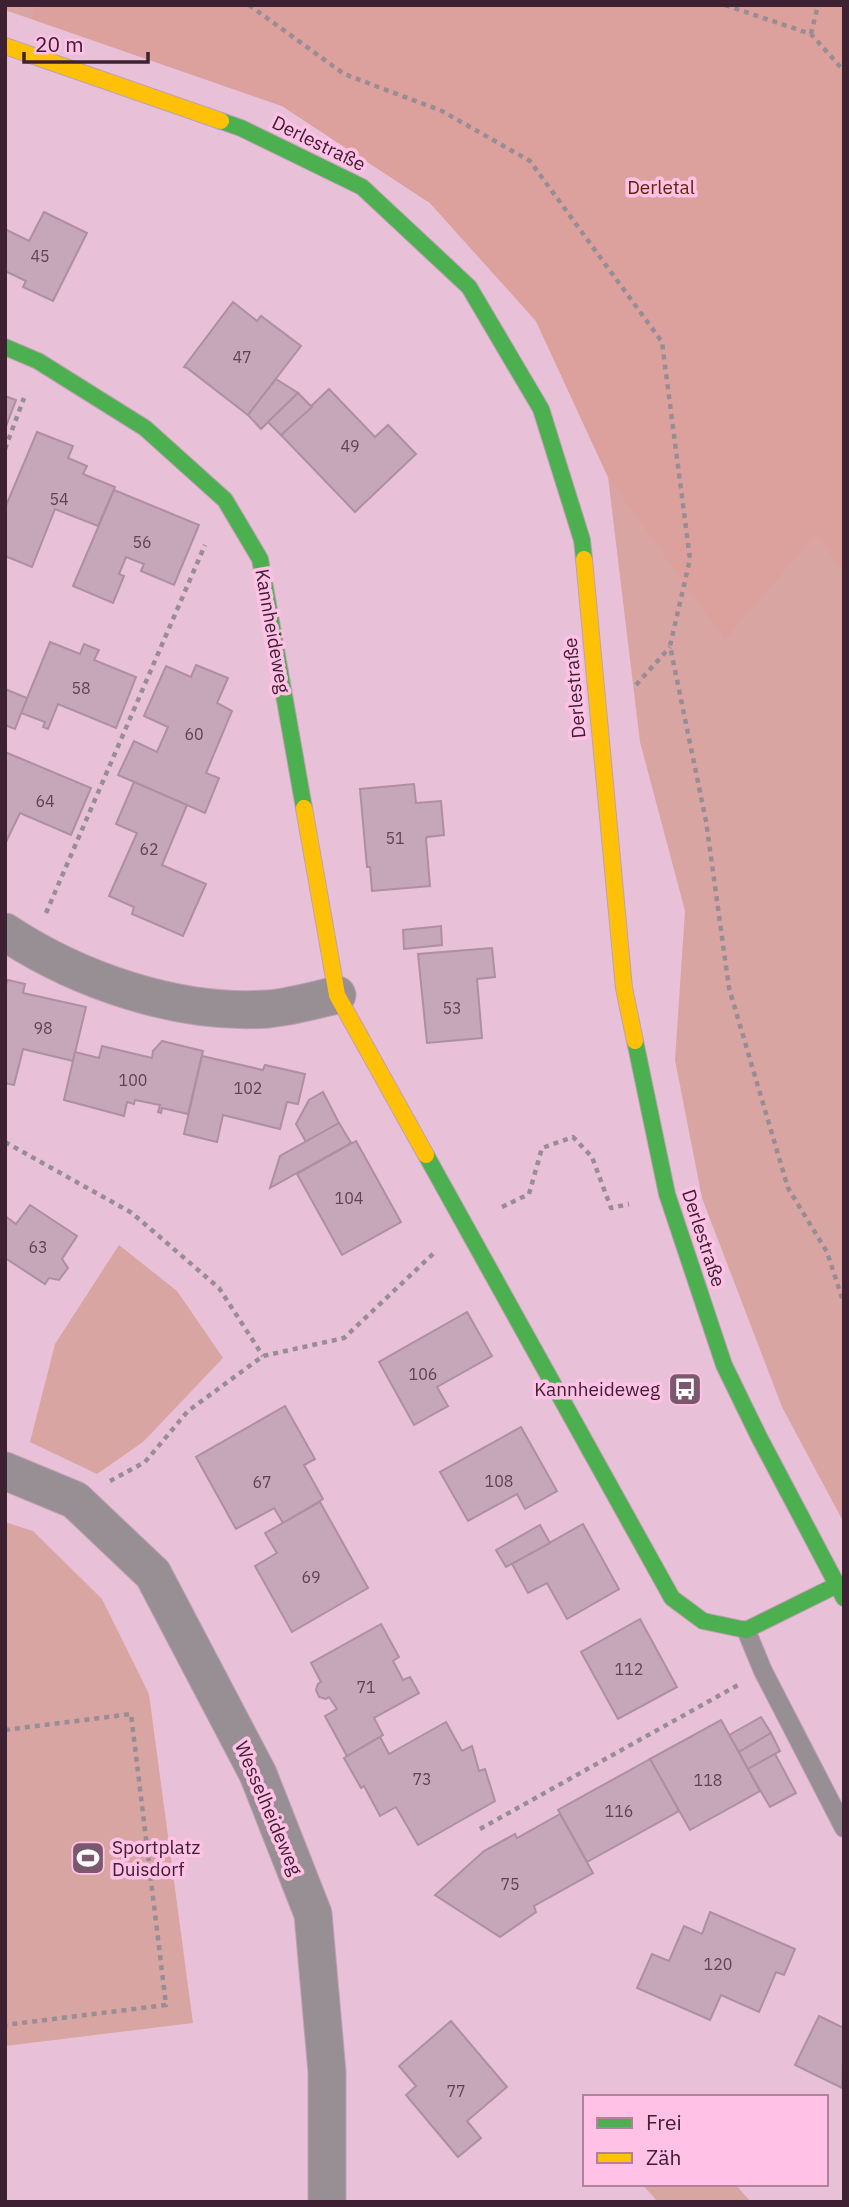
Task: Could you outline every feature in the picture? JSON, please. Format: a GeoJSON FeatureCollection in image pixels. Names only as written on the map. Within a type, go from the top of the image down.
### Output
{"type":"FeatureCollection","features":[{"type":"Feature","properties":{"kind":"street","name":"Derlestraße"},"geometry":{"type":"LineString","coordinates":[[5,46],[241,128],[362,187],[469,287],[541,409],[582,540],[624,988],[667,1194],[724,1365],[840,1592]]}},
{"type":"Feature","properties":{"kind":"street","name":"Kannheideweg"},"geometry":{"type":"LineString","coordinates":[[5,347],[38,361],[145,428],[225,500],[260,559],[337,995],[672,1598],[703,1621],[746,1630]]}},
{"type":"Feature","properties":{"kind":"street"},"geometry":{"type":"LineString","coordinates":[[18,940],[103,982],[186,1006],[269,1009],[337,995]]}},
{"type":"Feature","properties":{"kind":"street","name":"Wesselheideweg"},"geometry":{"type":"LineString","coordinates":[[5,1471],[75,1500],[153,1574],[258,1773],[313,1914],[327,2072],[327,2202]]}},
{"type":"Feature","properties":{"kind":"street"},"geometry":{"type":"LineString","coordinates":[[746,1630],[840,1592]]}},
{"type":"Feature","properties":{"kind":"lane"},"geometry":{"type":"LineString","coordinates":[[746,1630],[763,1671],[844,1828]]}},
{"type":"Feature","properties":{"kind":"path"},"geometry":{"type":"LineString","coordinates":[[249,5],[344,74],[442,111],[530,161],[662,342],[690,559],[670,646],[706,821],[729,988],[788,1188],[827,1252],[844,1304]]}},
{"type":"Feature","properties":{"kind":"path"},"geometry":{"type":"LineString","coordinates":[[724,5],[811,34],[844,71]]}},
{"type":"Feature","properties":{"kind":"path"},"geometry":{"type":"LineString","coordinates":[[811,34],[818,5]]}},
{"type":"Feature","properties":{"kind":"path"},"geometry":{"type":"LineString","coordinates":[[5,449],[38,361]]}},
{"type":"Feature","properties":{"kind":"path"},"geometry":{"type":"LineString","coordinates":[[18,940],[225,500]]}},
{"type":"Feature","properties":{"kind":"path"},"geometry":{"type":"LineString","coordinates":[[75,1500],[145,1462],[188,1410],[263,1356],[344,1338],[464,1224],[529,1194],[542,1148],[573,1137],[592,1157],[611,1208],[667,1194]]}},
{"type":"Feature","properties":{"kind":"path"},"geometry":{"type":"LineString","coordinates":[[5,1142],[132,1213],[219,1288],[263,1356]]}},
{"type":"Feature","properties":{"kind":"path"},"geometry":{"type":"LineString","coordinates":[[480,1829],[763,1671]]}},
{"type":"Feature","properties":{"kind":"path"},"geometry":{"type":"LineString","coordinates":[[5,1730],[131,1714],[166,2004],[5,2025]]}},
{"type":"Feature","properties":{"kind":"green space","name":"Derletal"},"geometry":{"type":"Polygon","coordinates":[[[5,5],[844,5],[844,1523],[782,1407],[702,1198],[675,1060],[685,911],[640,742],[608,477],[536,321],[430,203],[282,106],[5,10],[5,5]]]}},
{"type":"Feature","properties":{"kind":"green space","name":"Derletal"},"geometry":{"type":"Polygon","coordinates":[[[34,5],[844,5],[844,577],[817,533],[725,640],[608,477],[536,321],[430,203],[282,106],[32,19],[34,5]]]}},
{"type":"Feature","properties":{"kind":"green space"},"geometry":{"type":"Polygon","coordinates":[[[119,1245],[177,1291],[223,1358],[143,1442],[97,1474],[30,1442],[55,1344],[119,1245]]]}},
{"type":"Feature","properties":{"kind":"green space","name":"Sportplatz Duisdorf"},"geometry":{"type":"Polygon","coordinates":[[[5,1522],[33,1531],[102,1599],[149,1694],[193,2023],[5,2046],[5,1522]]]}},
{"type":"Feature","properties":{"kind":"green space"},"geometry":{"type":"Polygon","coordinates":[[[644,2186],[737,2186],[751,2202],[658,2202],[644,2186]]]}},
{"type":"Feature","properties":{"kind":"building"},"geometry":{"type":"Polygon","coordinates":[[[44,212],[87,233],[53,301],[23,287],[26,281],[5,271],[5,229],[29,241],[44,212]]]}},
{"type":"Feature","properties":{"kind":"building"},"geometry":{"type":"Polygon","coordinates":[[[233,302],[257,321],[261,316],[301,346],[248,415],[184,367],[233,302]]]}},
{"type":"Feature","properties":{"kind":"building"},"geometry":{"type":"Polygon","coordinates":[[[276,379],[298,393],[261,429],[248,415],[276,379]]]}},
{"type":"Feature","properties":{"kind":"building"},"geometry":{"type":"Polygon","coordinates":[[[329,389],[375,437],[388,425],[416,454],[355,512],[281,435],[329,389]]]}},
{"type":"Feature","properties":{"kind":"building"},"geometry":{"type":"Polygon","coordinates":[[[298,393],[312,407],[281,435],[268,422],[298,393]]]}},
{"type":"Feature","properties":{"kind":"building"},"geometry":{"type":"Polygon","coordinates":[[[5,396],[16,400],[5,429],[5,396]]]}},
{"type":"Feature","properties":{"kind":"building"},"geometry":{"type":"Polygon","coordinates":[[[37,432],[73,446],[68,458],[87,466],[83,474],[115,487],[98,526],[55,509],[32,567],[5,556],[5,508],[37,432]]]}},
{"type":"Feature","properties":{"kind":"building"},"geometry":{"type":"Polygon","coordinates":[[[114,490],[199,525],[174,585],[141,571],[144,564],[126,557],[119,574],[124,576],[113,603],[73,586],[114,490]]]}},
{"type":"Feature","properties":{"kind":"building"},"geometry":{"type":"Polygon","coordinates":[[[50,642],[80,654],[84,644],[99,650],[94,660],[136,677],[116,728],[58,704],[48,729],[43,727],[45,722],[21,713],[50,642]]]}},
{"type":"Feature","properties":{"kind":"building"},"geometry":{"type":"Polygon","coordinates":[[[196,665],[228,678],[217,703],[232,711],[206,773],[219,778],[205,813],[118,775],[134,741],[157,752],[168,727],[144,716],[166,666],[191,677],[196,665]]]}},
{"type":"Feature","properties":{"kind":"building"},"geometry":{"type":"Polygon","coordinates":[[[5,689],[27,698],[15,729],[5,725],[5,689]]]}},
{"type":"Feature","properties":{"kind":"building"},"geometry":{"type":"Polygon","coordinates":[[[5,752],[91,788],[71,835],[20,813],[5,844],[5,752]]]}},
{"type":"Feature","properties":{"kind":"building"},"geometry":{"type":"Polygon","coordinates":[[[134,782],[187,805],[162,865],[206,884],[183,936],[132,914],[134,907],[109,896],[137,833],[116,824],[134,782]]]}},
{"type":"Feature","properties":{"kind":"building"},"geometry":{"type":"Polygon","coordinates":[[[414,784],[416,803],[441,801],[444,835],[426,839],[430,886],[372,891],[370,867],[367,867],[360,789],[414,784]]]}},
{"type":"Feature","properties":{"kind":"building"},"geometry":{"type":"Polygon","coordinates":[[[441,926],[442,945],[404,949],[403,930],[441,926]]]}},
{"type":"Feature","properties":{"kind":"building"},"geometry":{"type":"Polygon","coordinates":[[[492,948],[495,977],[477,979],[482,1038],[427,1043],[418,954],[492,948]]]}},
{"type":"Feature","properties":{"kind":"building"},"geometry":{"type":"Polygon","coordinates":[[[8,980],[25,984],[23,993],[86,1007],[73,1061],[23,1049],[14,1085],[5,1083],[5,988],[8,980]]]}},
{"type":"Feature","properties":{"kind":"building"},"geometry":{"type":"Polygon","coordinates":[[[162,1041],[203,1051],[188,1114],[162,1108],[161,1113],[158,1112],[160,1105],[135,1100],[134,1104],[127,1102],[124,1116],[64,1100],[75,1052],[99,1058],[102,1046],[152,1058],[153,1051],[162,1041]]]}},
{"type":"Feature","properties":{"kind":"building"},"geometry":{"type":"Polygon","coordinates":[[[202,1056],[263,1070],[265,1065],[305,1074],[298,1104],[287,1102],[280,1129],[223,1115],[217,1142],[184,1134],[202,1056]]]}},
{"type":"Feature","properties":{"kind":"building"},"geometry":{"type":"Polygon","coordinates":[[[323,1092],[339,1123],[306,1142],[296,1124],[309,1100],[323,1092]]]}},
{"type":"Feature","properties":{"kind":"building"},"geometry":{"type":"Polygon","coordinates":[[[339,1123],[351,1143],[270,1188],[280,1156],[339,1123]]]}},
{"type":"Feature","properties":{"kind":"building"},"geometry":{"type":"Polygon","coordinates":[[[356,1141],[401,1222],[342,1255],[297,1174],[356,1141]]]}},
{"type":"Feature","properties":{"kind":"building"},"geometry":{"type":"Polygon","coordinates":[[[30,1205],[77,1236],[62,1259],[68,1268],[59,1280],[49,1278],[45,1284],[5,1258],[5,1216],[16,1224],[30,1205]]]}},
{"type":"Feature","properties":{"kind":"building"},"geometry":{"type":"Polygon","coordinates":[[[467,1312],[492,1356],[437,1387],[448,1406],[414,1425],[379,1362],[467,1312]]]}},
{"type":"Feature","properties":{"kind":"building"},"geometry":{"type":"Polygon","coordinates":[[[285,1406],[315,1459],[304,1465],[323,1499],[283,1523],[274,1508],[236,1529],[196,1457],[285,1406]]]}},
{"type":"Feature","properties":{"kind":"building"},"geometry":{"type":"Polygon","coordinates":[[[521,1427],[557,1491],[525,1509],[517,1494],[468,1521],[440,1472],[521,1427]]]}},
{"type":"Feature","properties":{"kind":"building"},"geometry":{"type":"Polygon","coordinates":[[[320,1502],[368,1588],[292,1632],[255,1566],[277,1553],[265,1533],[320,1502]]]}},
{"type":"Feature","properties":{"kind":"building"},"geometry":{"type":"Polygon","coordinates":[[[583,1524],[619,1589],[567,1619],[547,1583],[528,1593],[512,1564],[583,1524]]]}},
{"type":"Feature","properties":{"kind":"building"},"geometry":{"type":"Polygon","coordinates":[[[540,1525],[550,1543],[506,1567],[496,1550],[540,1525]]]}},
{"type":"Feature","properties":{"kind":"building"},"geometry":{"type":"Polygon","coordinates":[[[640,1619],[677,1687],[618,1719],[581,1652],[640,1619]]]}},
{"type":"Feature","properties":{"kind":"building"},"geometry":{"type":"Polygon","coordinates":[[[381,1624],[399,1657],[393,1661],[403,1680],[410,1677],[419,1693],[374,1718],[383,1735],[347,1756],[325,1716],[337,1709],[329,1697],[319,1697],[316,1690],[321,1682],[311,1663],[381,1624]]]}},
{"type":"Feature","properties":{"kind":"building"},"geometry":{"type":"Polygon","coordinates":[[[761,1717],[771,1733],[739,1752],[729,1735],[761,1717]]]}},
{"type":"Feature","properties":{"kind":"building"},"geometry":{"type":"Polygon","coordinates":[[[721,1720],[760,1791],[690,1830],[650,1759],[721,1720]]]}},
{"type":"Feature","properties":{"kind":"building"},"geometry":{"type":"Polygon","coordinates":[[[446,1722],[462,1751],[472,1746],[479,1771],[485,1769],[495,1801],[418,1845],[396,1807],[380,1816],[364,1786],[361,1788],[344,1758],[380,1737],[389,1754],[446,1722]]]}},
{"type":"Feature","properties":{"kind":"building"},"geometry":{"type":"Polygon","coordinates":[[[771,1733],[780,1751],[748,1769],[739,1752],[771,1733]]]}},
{"type":"Feature","properties":{"kind":"building"},"geometry":{"type":"Polygon","coordinates":[[[775,1754],[796,1793],[770,1807],[748,1769],[775,1754]]]}},
{"type":"Feature","properties":{"kind":"building"},"geometry":{"type":"Polygon","coordinates":[[[650,1759],[679,1811],[587,1862],[558,1810],[650,1759]]]}},
{"type":"Feature","properties":{"kind":"building"},"geometry":{"type":"Polygon","coordinates":[[[560,1814],[593,1873],[534,1906],[536,1912],[500,1937],[435,1895],[484,1851],[515,1834],[517,1838],[560,1814]]]}},
{"type":"Feature","properties":{"kind":"building"},"geometry":{"type":"Polygon","coordinates":[[[710,1912],[795,1949],[784,1975],[776,1972],[759,2012],[721,1995],[710,2020],[637,1988],[652,1954],[669,1961],[684,1926],[702,1934],[710,1912]]]}},
{"type":"Feature","properties":{"kind":"building"},"geometry":{"type":"Polygon","coordinates":[[[819,2016],[844,2028],[842,2088],[795,2065],[819,2016]]]}},
{"type":"Feature","properties":{"kind":"building"},"geometry":{"type":"Polygon","coordinates":[[[451,2021],[507,2087],[467,2121],[481,2138],[458,2157],[406,2095],[416,2086],[399,2066],[451,2021]]]}},
{"type":"Feature","properties":{"kind":"traffic: fast"},"geometry":{"type":"LineString","coordinates":[[221,121],[241,128],[362,187],[469,287],[541,409],[582,540],[584,559]]}},
{"type":"Feature","properties":{"kind":"traffic: fast"},"geometry":{"type":"LineString","coordinates":[[5,347],[38,361],[145,428],[225,500],[260,559],[304,808]]}},
{"type":"Feature","properties":{"kind":"traffic: fast"},"geometry":{"type":"LineString","coordinates":[[635,1041],[667,1194],[724,1365],[844,1598]]}},
{"type":"Feature","properties":{"kind":"traffic: fast"},"geometry":{"type":"LineString","coordinates":[[426,1155],[672,1598],[703,1621],[746,1630],[837,1585]]}},
{"type":"Feature","properties":{"kind":"traffic: slow"},"geometry":{"type":"LineString","coordinates":[[5,46],[221,121]]}},
{"type":"Feature","properties":{"kind":"traffic: slow"},"geometry":{"type":"LineString","coordinates":[[584,559],[624,988],[635,1041]]}},
{"type":"Feature","properties":{"kind":"traffic: slow"},"geometry":{"type":"LineString","coordinates":[[304,808],[337,995],[426,1155]]}},
{"type":"Feature","properties":{"kind":"place","name":"Kannheideweg"},"geometry":{"type":"Point","coordinates":[685,1389]}},
{"type":"Feature","properties":{"kind":"place","name":"Sportplatz Duisdorf"},"geometry":{"type":"Point","coordinates":[88,1858]}}]}
